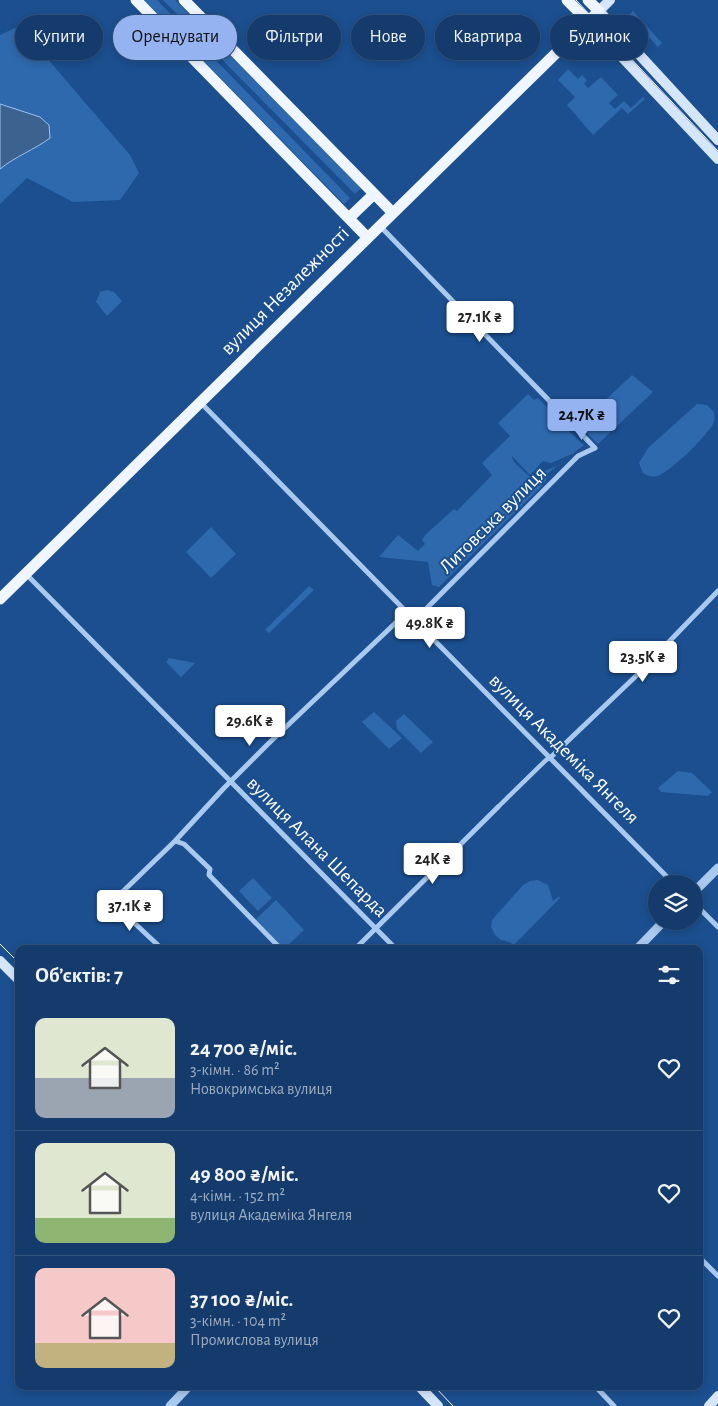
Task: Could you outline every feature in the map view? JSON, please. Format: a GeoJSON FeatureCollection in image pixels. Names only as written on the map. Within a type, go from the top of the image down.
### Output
{"type":"FeatureCollection","features":[{"type":"Feature","properties":{"kind":"main road"},"geometry":{"type":"LineString","coordinates":[[136,0],[367,237]]}},
{"type":"Feature","properties":{"kind":"main road"},"geometry":{"type":"LineString","coordinates":[[184,0],[392,212]]}},
{"type":"Feature","properties":{"kind":"main road"},"geometry":{"type":"LineString","coordinates":[[568,0],[582,15]]}},
{"type":"Feature","properties":{"kind":"main road"},"geometry":{"type":"LineString","coordinates":[[588,0],[718,140]]}},
{"type":"Feature","properties":{"kind":"main road"},"geometry":{"type":"LineString","coordinates":[[599,11],[610,0]]}},
{"type":"Feature","properties":{"kind":"main road","name":"вулиця Незалежності"},"geometry":{"type":"LineString","coordinates":[[595,15],[599,11]]}},
{"type":"Feature","properties":{"kind":"main road","name":"вулиця Незалежності"},"geometry":{"type":"LineString","coordinates":[[0,599],[550,58]]}},
{"type":"Feature","properties":{"kind":"main road"},"geometry":{"type":"LineString","coordinates":[[625,60],[718,159]]}},
{"type":"Feature","properties":{"kind":"main road"},"geometry":{"type":"LineString","coordinates":[[349,218],[374,194]]}},
{"type":"Feature","properties":{"kind":"main road"},"geometry":{"type":"LineString","coordinates":[[0,961],[15,976]]}},
{"type":"Feature","properties":{"kind":"main road"},"geometry":{"type":"LineString","coordinates":[[422,1390],[438,1406]]}},
{"type":"Feature","properties":{"kind":"main road"},"geometry":{"type":"LineString","coordinates":[[709,1406],[718,1396]]}},
{"type":"Feature","properties":{"kind":"street","name":"Литовська вулиця"},"geometry":{"type":"LineString","coordinates":[[379,225],[444,289],[595,448],[578,456],[415,620]]}},
{"type":"Feature","properties":{"kind":"street","name":"вулиця Академіка Янгеля"},"geometry":{"type":"LineString","coordinates":[[200,402],[665,875]]}},
{"type":"Feature","properties":{"kind":"street","name":"вулиця Алана Шепарда"},"geometry":{"type":"LineString","coordinates":[[26,573],[392,945]]}},
{"type":"Feature","properties":{"kind":"street"},"geometry":{"type":"LineString","coordinates":[[359,945],[546,760],[658,654],[718,591]]}},
{"type":"Feature","properties":{"kind":"street"},"geometry":{"type":"LineString","coordinates":[[158,945],[112,902],[176,841],[230,781],[407,612]]}},
{"type":"Feature","properties":{"kind":"street"},"geometry":{"type":"LineString","coordinates":[[176,841],[184,844],[210,868],[209,875],[277,945]]}},
{"type":"Feature","properties":{"kind":"street"},"geometry":{"type":"LineString","coordinates":[[703,883],[718,868]]}},
{"type":"Feature","properties":{"kind":"street"},"geometry":{"type":"LineString","coordinates":[[703,912],[718,927]]}},
{"type":"Feature","properties":{"kind":"street"},"geometry":{"type":"LineString","coordinates":[[641,945],[655,930]]}},
{"type":"Feature","properties":{"kind":"street"},"geometry":{"type":"LineString","coordinates":[[703,1260],[718,1276]]}},
{"type":"Feature","properties":{"kind":"street"},"geometry":{"type":"LineString","coordinates":[[170,1406],[184,1390]]}},
{"type":"Feature","properties":{"kind":"street"},"geometry":{"type":"LineString","coordinates":[[599,1390],[614,1406]]}},
{"type":"Feature","properties":{"kind":"shaded area"},"geometry":{"type":"Polygon","coordinates":[[[144,0],[157,0],[172,15],[159,15],[144,0]]]}},
{"type":"Feature","properties":{"kind":"shaded area"},"geometry":{"type":"Polygon","coordinates":[[[163,0],[175,0],[190,15],[178,15],[163,0]]]}},
{"type":"Feature","properties":{"kind":"shaded area"},"geometry":{"type":"Polygon","coordinates":[[[15,28],[15,60],[49,60],[130,155],[139,173],[120,200],[73,202],[27,178],[0,204],[0,35],[15,28]]]}},
{"type":"Feature","properties":{"kind":"shaded area"},"geometry":{"type":"Polygon","coordinates":[[[648,28],[662,43],[658,47],[648,36],[648,28]]]}},
{"type":"Feature","properties":{"kind":"shaded area"},"geometry":{"type":"Polygon","coordinates":[[[203,60],[215,60],[350,198],[344,204],[203,60]]]}},
{"type":"Feature","properties":{"kind":"shaded area"},"geometry":{"type":"Polygon","coordinates":[[[222,60],[234,60],[361,188],[355,194],[222,60]]]}},
{"type":"Feature","properties":{"kind":"shaded area"},"geometry":{"type":"Polygon","coordinates":[[[568,69],[578,79],[582,75],[587,80],[584,84],[588,88],[601,77],[618,95],[609,103],[615,109],[624,101],[631,108],[643,97],[645,99],[628,114],[622,108],[593,135],[567,105],[575,97],[558,80],[568,69]]]}},
{"type":"Feature","properties":{"kind":"shaded area"},"geometry":{"type":"Polygon","coordinates":[[[0,104],[40,117],[49,125],[50,138],[0,169],[0,104]]]}},
{"type":"Feature","properties":{"kind":"shaded area"},"geometry":{"type":"Polygon","coordinates":[[[107,290],[114,292],[122,301],[107,316],[96,302],[100,292],[107,290]]]}},
{"type":"Feature","properties":{"kind":"shaded area"},"geometry":{"type":"Polygon","coordinates":[[[632,375],[653,392],[598,444],[579,425],[632,375]]]}},
{"type":"Feature","properties":{"kind":"shaded area"},"geometry":{"type":"Polygon","coordinates":[[[528,394],[534,400],[538,398],[552,412],[551,415],[584,445],[572,454],[551,463],[543,461],[530,475],[511,455],[514,462],[530,477],[557,466],[546,475],[548,477],[542,486],[439,587],[432,585],[428,562],[379,557],[398,535],[418,551],[425,544],[422,540],[425,535],[454,509],[457,511],[492,475],[482,463],[510,436],[498,423],[528,394]]]}},
{"type":"Feature","properties":{"kind":"shaded area"},"geometry":{"type":"Polygon","coordinates":[[[697,404],[707,405],[714,412],[714,422],[709,430],[688,453],[664,473],[654,477],[643,473],[639,463],[648,448],[697,404]]]}},
{"type":"Feature","properties":{"kind":"shaded area"},"geometry":{"type":"Polygon","coordinates":[[[211,527],[236,554],[211,578],[186,552],[211,527]]]}},
{"type":"Feature","properties":{"kind":"shaded area"},"geometry":{"type":"Polygon","coordinates":[[[309,586],[314,590],[269,633],[265,630],[309,586]]]}},
{"type":"Feature","properties":{"kind":"shaded area"},"geometry":{"type":"Polygon","coordinates":[[[169,658],[195,663],[181,677],[166,662],[169,658]]]}},
{"type":"Feature","properties":{"kind":"shaded area"},"geometry":{"type":"Polygon","coordinates":[[[374,712],[402,738],[389,749],[362,722],[374,712]]]}},
{"type":"Feature","properties":{"kind":"shaded area"},"geometry":{"type":"Polygon","coordinates":[[[404,714],[433,742],[421,753],[397,729],[396,721],[404,714]]]}},
{"type":"Feature","properties":{"kind":"shaded area"},"geometry":{"type":"Polygon","coordinates":[[[678,771],[692,773],[712,792],[708,796],[661,792],[658,788],[678,771]]]}},
{"type":"Feature","properties":{"kind":"shaded area"},"geometry":{"type":"Polygon","coordinates":[[[253,878],[272,898],[258,911],[239,891],[253,878]]]}},
{"type":"Feature","properties":{"kind":"shaded area"},"geometry":{"type":"Polygon","coordinates":[[[538,880],[548,885],[553,901],[559,896],[560,898],[514,945],[510,945],[512,943],[501,940],[495,935],[491,927],[492,920],[523,885],[530,881],[538,880]]]}},
{"type":"Feature","properties":{"kind":"shaded area"},"geometry":{"type":"Polygon","coordinates":[[[276,900],[304,930],[288,945],[280,945],[256,919],[276,900]]]}},
{"type":"Feature","properties":{"kind":"tram line"},"geometry":{"type":"LineString","coordinates":[[576,0],[718,151]]}},
{"type":"Feature","properties":{"kind":"tram line"},"geometry":{"type":"LineString","coordinates":[[0,944],[15,959]]}},
{"type":"Feature","properties":{"kind":"tram line"},"geometry":{"type":"LineString","coordinates":[[438,1390],[453,1406]]}}]}
